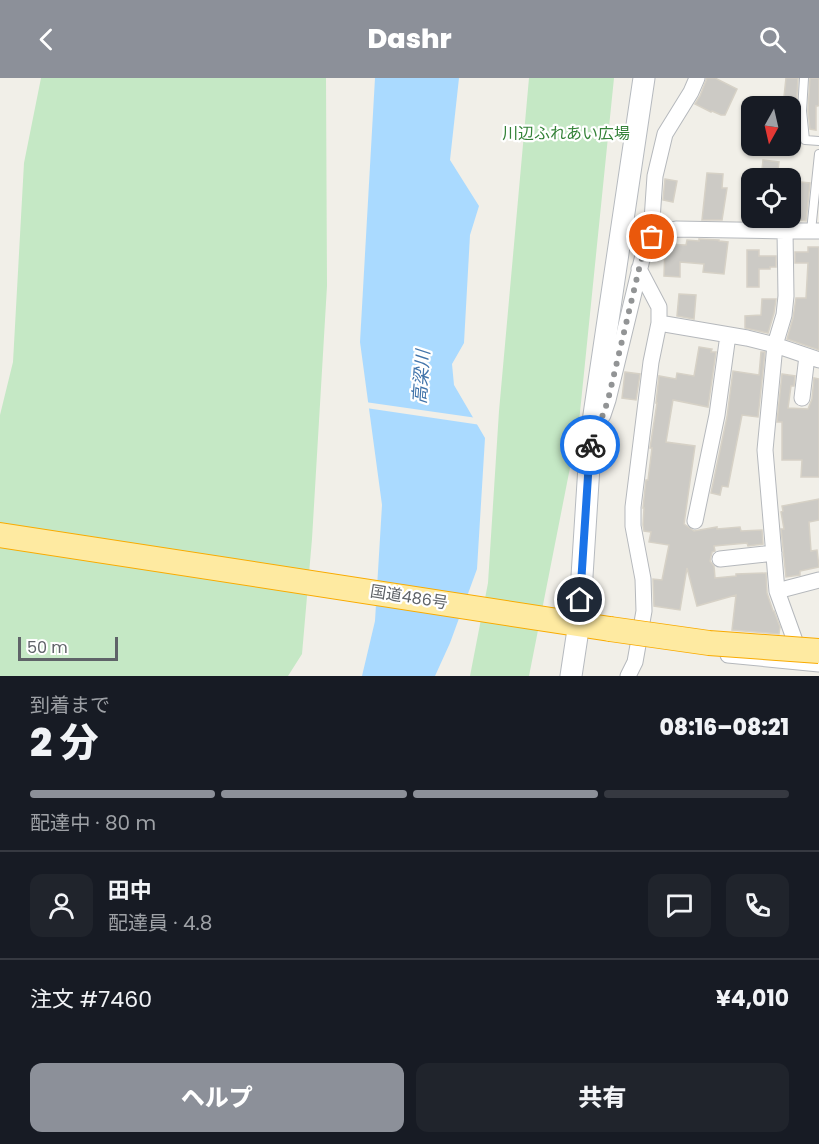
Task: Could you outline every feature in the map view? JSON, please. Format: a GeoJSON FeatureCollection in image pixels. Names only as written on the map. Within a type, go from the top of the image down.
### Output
{"type":"FeatureCollection","features":[{"type":"Feature","properties":{"kind":"highway","name":"国道486号"},"geometry":{"type":"LineString","coordinates":[[0,535],[709,643],[807,662]]}},
{"type":"Feature","properties":{"kind":"main road"},"geometry":{"type":"LineString","coordinates":[[571,676],[568,622],[591,435],[644,78]]}},
{"type":"Feature","properties":{"kind":"street"},"geometry":{"type":"LineString","coordinates":[[656,234],[652,220],[655,176],[665,134],[698,78]]}},
{"type":"Feature","properties":{"kind":"street"},"geometry":{"type":"LineString","coordinates":[[591,435],[603,415],[608,400],[639,269],[645,247],[652,237],[660,232],[676,229],[815,231]]}},
{"type":"Feature","properties":{"kind":"street"},"geometry":{"type":"LineString","coordinates":[[785,231],[786,296],[784,315],[775,345],[765,450],[777,591],[795,641]]}},
{"type":"Feature","properties":{"kind":"street"},"geometry":{"type":"LineString","coordinates":[[628,676],[635,662],[644,611],[645,597],[633,526],[633,507],[651,362],[659,323],[659,307],[639,269]]}},
{"type":"Feature","properties":{"kind":"street"},"geometry":{"type":"LineString","coordinates":[[659,323],[775,345],[813,358],[802,398]]}},
{"type":"Feature","properties":{"kind":"street"},"geometry":{"type":"LineString","coordinates":[[695,520],[717,415],[728,335]]}},
{"type":"Feature","properties":{"kind":"street"},"geometry":{"type":"LineString","coordinates":[[720,559],[774,553]]}},
{"type":"Feature","properties":{"kind":"street"},"geometry":{"type":"LineString","coordinates":[[777,591],[819,580]]}},
{"type":"Feature","properties":{"kind":"street"},"geometry":{"type":"LineString","coordinates":[[638,643],[819,664]]}},
{"type":"Feature","properties":{"kind":"lane"},"geometry":{"type":"LineString","coordinates":[[804,78],[802,111],[805,140],[819,141]]}},
{"type":"Feature","properties":{"kind":"lane"},"geometry":{"type":"LineString","coordinates":[[815,231],[819,154]]}},
{"type":"Feature","properties":{"kind":"green space"},"geometry":{"type":"Polygon","coordinates":[[[41,78],[326,78],[327,286],[312,539],[302,654],[288,676],[0,676],[0,415],[13,362],[24,163],[41,78]]]}},
{"type":"Feature","properties":{"kind":"green space","name":"川辺ふれあい広場"},"geometry":{"type":"Polygon","coordinates":[[[529,78],[614,78],[579,422],[529,676],[470,676],[488,583],[499,411],[529,78]]]}},
{"type":"Feature","properties":{"kind":"water","name":"高梁川"},"geometry":{"type":"Polygon","coordinates":[[[375,78],[459,78],[450,160],[479,206],[470,235],[464,343],[452,364],[454,385],[485,438],[477,569],[450,643],[435,676],[362,676],[375,621],[382,505],[360,342],[375,78]]]}},
{"type":"Feature","properties":{"kind":"pier"},"geometry":{"type":"Polygon","coordinates":[[[365,402],[477,418],[481,425],[366,408],[365,402]]]}},
{"type":"Feature","properties":{"kind":"building"},"geometry":{"type":"Polygon","coordinates":[[[707,78],[715,78],[737,89],[725,115],[711,112],[695,104],[707,78]]]}},
{"type":"Feature","properties":{"kind":"building"},"geometry":{"type":"Polygon","coordinates":[[[786,78],[798,78],[797,96],[784,96],[786,78]]]}},
{"type":"Feature","properties":{"kind":"building"},"geometry":{"type":"Polygon","coordinates":[[[810,78],[819,78],[816,130],[810,129],[808,111],[810,78]]]}},
{"type":"Feature","properties":{"kind":"building"},"geometry":{"type":"Polygon","coordinates":[[[763,160],[779,162],[778,168],[762,168],[763,160]]]}},
{"type":"Feature","properties":{"kind":"building"},"geometry":{"type":"Polygon","coordinates":[[[707,173],[723,174],[722,188],[727,188],[722,220],[702,220],[707,173]]]}},
{"type":"Feature","properties":{"kind":"building"},"geometry":{"type":"Polygon","coordinates":[[[665,179],[677,181],[673,202],[663,200],[665,179]]]}},
{"type":"Feature","properties":{"kind":"building"},"geometry":{"type":"Polygon","coordinates":[[[801,182],[810,183],[806,221],[801,220],[801,182]]]}},
{"type":"Feature","properties":{"kind":"building"},"geometry":{"type":"Polygon","coordinates":[[[699,239],[728,242],[724,274],[703,272],[704,264],[680,262],[680,277],[664,276],[665,244],[686,245],[687,240],[699,241],[699,239]]]}},
{"type":"Feature","properties":{"kind":"building"},"geometry":{"type":"Polygon","coordinates":[[[808,247],[819,247],[819,350],[787,339],[796,298],[806,298],[808,263],[795,263],[795,252],[808,252],[808,247]]]}},
{"type":"Feature","properties":{"kind":"building"},"geometry":{"type":"Polygon","coordinates":[[[747,250],[759,250],[759,256],[776,256],[776,267],[759,269],[759,287],[747,287],[747,250]]]}},
{"type":"Feature","properties":{"kind":"building"},"geometry":{"type":"Polygon","coordinates":[[[679,294],[696,295],[694,319],[677,316],[679,294]]]}},
{"type":"Feature","properties":{"kind":"building"},"geometry":{"type":"Polygon","coordinates":[[[762,299],[776,299],[768,333],[745,328],[745,316],[761,315],[762,299]]]}},
{"type":"Feature","properties":{"kind":"building"},"geometry":{"type":"Polygon","coordinates":[[[699,347],[716,352],[708,407],[673,400],[666,442],[695,446],[684,524],[694,531],[717,527],[717,529],[740,527],[741,531],[762,530],[763,544],[714,546],[715,551],[712,552],[710,561],[714,566],[715,578],[736,576],[736,574],[766,573],[767,593],[780,627],[779,634],[732,630],[736,595],[697,606],[687,568],[680,610],[654,606],[653,579],[662,580],[669,545],[649,542],[651,532],[644,531],[643,525],[646,480],[648,480],[652,448],[650,448],[659,376],[676,379],[677,373],[694,376],[699,347]]]}},
{"type":"Feature","properties":{"kind":"building"},"geometry":{"type":"Polygon","coordinates":[[[761,352],[765,352],[758,417],[742,415],[728,487],[722,486],[720,495],[711,493],[727,417],[733,371],[759,375],[761,352]]]}},
{"type":"Feature","properties":{"kind":"building"},"geometry":{"type":"Polygon","coordinates":[[[625,372],[640,374],[636,400],[622,398],[625,372]]]}},
{"type":"Feature","properties":{"kind":"building"},"geometry":{"type":"Polygon","coordinates":[[[782,374],[795,376],[788,408],[808,409],[812,399],[814,378],[819,379],[819,477],[801,477],[802,460],[782,460],[782,422],[777,422],[782,374]]]}},
{"type":"Feature","properties":{"kind":"building"},"geometry":{"type":"Polygon","coordinates":[[[819,499],[819,520],[809,522],[811,551],[817,550],[819,567],[800,571],[800,575],[786,577],[781,529],[784,529],[782,506],[819,499]]]}},
{"type":"Feature","properties":{"kind":"way so far"},"geometry":{"type":"LineString","coordinates":[[590,445],[591,435],[603,415],[608,400],[639,269],[645,247],[652,237]]}},
{"type":"Feature","properties":{"kind":"route"},"geometry":{"type":"LineString","coordinates":[[580,600],[590,445]]}}]}
